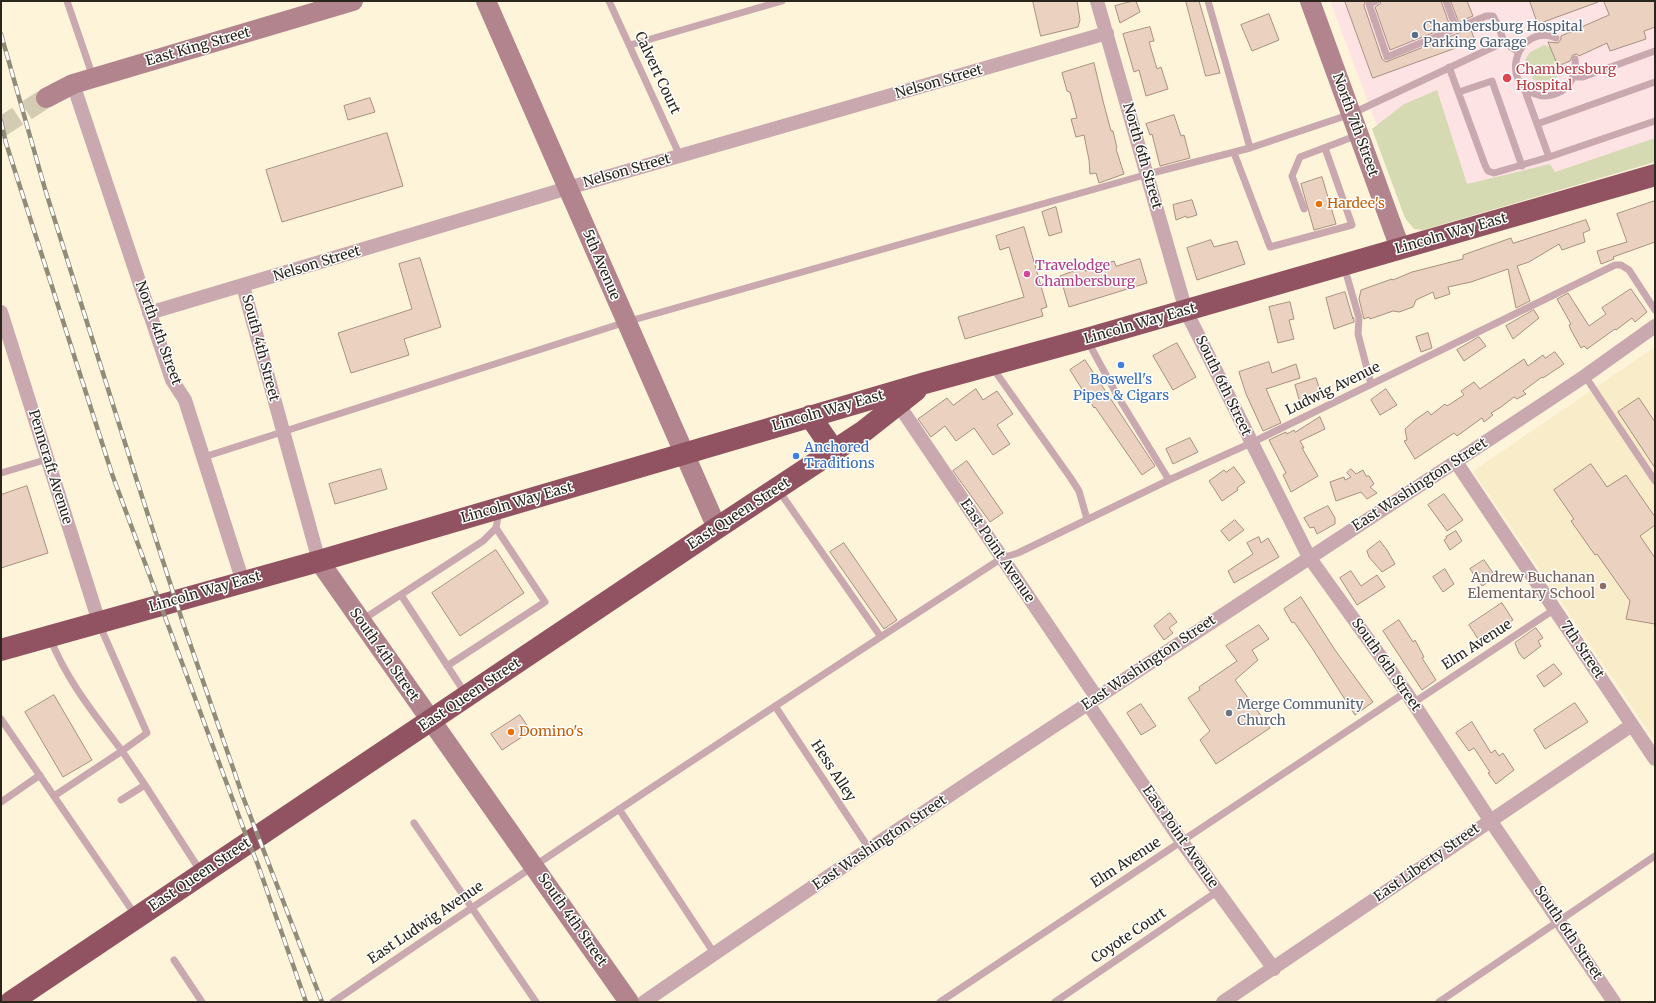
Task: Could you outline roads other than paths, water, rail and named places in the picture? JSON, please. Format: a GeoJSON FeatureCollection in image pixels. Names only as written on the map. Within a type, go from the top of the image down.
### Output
{"type":"FeatureCollection","features":[{"type":"Feature","properties":{"kind":"highway","name":"Lincoln Way East"},"geometry":{"type":"LineString","coordinates":[[1,650],[319,561],[498,518],[684,455],[810,416],[1186,311],[1655,175]]}},
{"type":"Feature","properties":{"kind":"highway","name":"East Queen Street"},"geometry":{"type":"LineString","coordinates":[[11,1002],[864,431],[925,383]]}},
{"type":"Feature","properties":{"kind":"highway"},"geometry":{"type":"LineString","coordinates":[[810,416],[834,451]]}},
{"type":"Feature","properties":{"kind":"street","name":"East King Street"},"geometry":{"type":"LineString","coordinates":[[46,98],[73,84],[353,1]]}},
{"type":"Feature","properties":{"kind":"street","name":"5th Avenue"},"geometry":{"type":"LineString","coordinates":[[486,1],[717,528]]}},
{"type":"Feature","properties":{"kind":"street","name":"North 6th Street"},"geometry":{"type":"LineString","coordinates":[[1097,1],[1148,174],[1186,311]]}},
{"type":"Feature","properties":{"kind":"street","name":"North 7th Street"},"geometry":{"type":"LineString","coordinates":[[1310,1],[1400,248]]}},
{"type":"Feature","properties":{"kind":"street","name":"Nelson Street"},"geometry":{"type":"LineString","coordinates":[[149,313],[568,188],[1107,33]]}},
{"type":"Feature","properties":{"kind":"street","name":"North 4th Street"},"geometry":{"type":"LineString","coordinates":[[73,84],[172,380],[185,400],[242,582]]}},
{"type":"Feature","properties":{"kind":"street","name":"South 4th Street"},"geometry":{"type":"LineString","coordinates":[[242,286],[319,561],[360,622],[534,865],[629,1002]]}},
{"type":"Feature","properties":{"kind":"street","name":"South 6th Street"},"geometry":{"type":"LineString","coordinates":[[1186,311],[1309,557],[1409,697],[1490,820],[1560,920],[1614,1002]]}},
{"type":"Feature","properties":{"kind":"street","name":"Penncraft Avenue"},"geometry":{"type":"LineString","coordinates":[[1,312],[99,622]]}},
{"type":"Feature","properties":{"kind":"street","name":"East Washington Street"},"geometry":{"type":"LineString","coordinates":[[644,1002],[1092,701],[1585,376],[1655,326]]}},
{"type":"Feature","properties":{"kind":"street","name":"East Point Avenue"},"geometry":{"type":"LineString","coordinates":[[898,404],[1002,558],[1182,842],[1274,969]]}},
{"type":"Feature","properties":{"kind":"street","name":"7th Street"},"geometry":{"type":"LineString","coordinates":[[1456,462],[1655,759]]}},
{"type":"Feature","properties":{"kind":"street","name":"East Liberty Street"},"geometry":{"type":"LineString","coordinates":[[1223,1002],[1274,969],[1490,820],[1632,725]]}},
{"type":"Feature","properties":{"kind":"lane"},"geometry":{"type":"LineString","coordinates":[[67,1],[93,78]]}},
{"type":"Feature","properties":{"kind":"lane","name":"Calvert Court"},"geometry":{"type":"LineString","coordinates":[[609,1],[680,156]]}},
{"type":"Feature","properties":{"kind":"lane"},"geometry":{"type":"LineString","coordinates":[[630,45],[782,1]]}},
{"type":"Feature","properties":{"kind":"lane"},"geometry":{"type":"LineString","coordinates":[[1208,1],[1250,148]]}},
{"type":"Feature","properties":{"kind":"lane"},"geometry":{"type":"LineString","coordinates":[[1376,1],[1369,4],[1387,56],[1486,16],[1493,16],[1504,42],[1518,52]]}},
{"type":"Feature","properties":{"kind":"lane"},"geometry":{"type":"LineString","coordinates":[[1446,1],[1456,28]]}},
{"type":"Feature","properties":{"kind":"lane"},"geometry":{"type":"LineString","coordinates":[[1549,157],[1524,88],[1518,80],[1515,71],[1515,61],[1518,52],[1533,38],[1543,36],[1556,38]]}},
{"type":"Feature","properties":{"kind":"lane"},"geometry":{"type":"LineString","coordinates":[[204,457],[283,433],[626,322],[1148,174],[1250,148],[1351,114],[1504,42]]}},
{"type":"Feature","properties":{"kind":"lane"},"geometry":{"type":"LineString","coordinates":[[1573,77],[1583,77],[1655,51]]}},
{"type":"Feature","properties":{"kind":"lane"},"geometry":{"type":"LineString","coordinates":[[1524,88],[1541,96],[1560,92],[1568,86],[1573,77],[1576,67],[1574,59]]}},
{"type":"Feature","properties":{"kind":"lane"},"geometry":{"type":"LineString","coordinates":[[1449,67],[1485,165],[1488,171],[1494,173],[1522,166],[1655,121]]}},
{"type":"Feature","properties":{"kind":"lane"},"geometry":{"type":"LineString","coordinates":[[1459,92],[1492,81],[1522,166]]}},
{"type":"Feature","properties":{"kind":"lane"},"geometry":{"type":"LineString","coordinates":[[1537,124],[1655,82]]}},
{"type":"Feature","properties":{"kind":"lane"},"geometry":{"type":"LineString","coordinates":[[1304,209],[1292,176],[1300,157],[1359,135]]}},
{"type":"Feature","properties":{"kind":"lane"},"geometry":{"type":"LineString","coordinates":[[1234,153],[1270,247],[1352,225],[1325,148]]}},
{"type":"Feature","properties":{"kind":"lane"},"geometry":{"type":"LineString","coordinates":[[1344,264],[1360,318],[1358,334],[1371,384]]}},
{"type":"Feature","properties":{"kind":"lane","name":"Ludwig Avenue"},"geometry":{"type":"LineString","coordinates":[[1002,558],[1018,553],[1169,480],[1251,443],[1615,265],[1621,265],[1629,270],[1655,310]]}},
{"type":"Feature","properties":{"kind":"lane"},"geometry":{"type":"LineString","coordinates":[[1086,339],[1117,395],[1169,480]]}},
{"type":"Feature","properties":{"kind":"lane"},"geometry":{"type":"LineString","coordinates":[[990,365],[1070,477],[1078,491],[1087,519]]}},
{"type":"Feature","properties":{"kind":"lane"},"geometry":{"type":"LineString","coordinates":[[1585,376],[1655,481]]}},
{"type":"Feature","properties":{"kind":"lane"},"geometry":{"type":"LineString","coordinates":[[1,473],[48,459]]}},
{"type":"Feature","properties":{"kind":"lane"},"geometry":{"type":"LineString","coordinates":[[778,488],[881,637]]}},
{"type":"Feature","properties":{"kind":"lane"},"geometry":{"type":"LineString","coordinates":[[360,622],[483,541],[498,518],[545,602],[447,666]]}},
{"type":"Feature","properties":{"kind":"lane"},"geometry":{"type":"LineString","coordinates":[[534,865],[1002,558]]}},
{"type":"Feature","properties":{"kind":"lane"},"geometry":{"type":"LineString","coordinates":[[401,595],[467,696]]}},
{"type":"Feature","properties":{"kind":"lane","name":"Elm Avenue"},"geometry":{"type":"LineString","coordinates":[[940,1002],[1182,842],[1409,697],[1555,609]]}},
{"type":"Feature","properties":{"kind":"lane"},"geometry":{"type":"LineString","coordinates":[[54,796],[122,751],[146,733],[99,622]]}},
{"type":"Feature","properties":{"kind":"lane"},"geometry":{"type":"LineString","coordinates":[[49,636],[58,659],[71,682],[145,784],[202,874]]}},
{"type":"Feature","properties":{"kind":"lane","name":"Hess Alley"},"geometry":{"type":"LineString","coordinates":[[775,706],[870,850]]}},
{"type":"Feature","properties":{"kind":"lane"},"geometry":{"type":"LineString","coordinates":[[1,719],[138,917]]}},
{"type":"Feature","properties":{"kind":"lane"},"geometry":{"type":"LineString","coordinates":[[1,802],[40,776]]}},
{"type":"Feature","properties":{"kind":"lane"},"geometry":{"type":"LineString","coordinates":[[121,800],[145,784]]}},
{"type":"Feature","properties":{"kind":"lane"},"geometry":{"type":"LineString","coordinates":[[619,809],[714,954]]}},
{"type":"Feature","properties":{"kind":"lane"},"geometry":{"type":"LineString","coordinates":[[414,824],[536,1002]]}},
{"type":"Feature","properties":{"kind":"lane"},"geometry":{"type":"LineString","coordinates":[[1439,1002],[1655,856]]}},
{"type":"Feature","properties":{"kind":"lane","name":"East Ludwig Avenue"},"geometry":{"type":"LineString","coordinates":[[333,1002],[534,865]]}},
{"type":"Feature","properties":{"kind":"lane","name":"Coyote Court"},"geometry":{"type":"LineString","coordinates":[[1055,1002],[1218,891]]}},
{"type":"Feature","properties":{"kind":"lane"},"geometry":{"type":"LineString","coordinates":[[174,960],[202,1002]]}},
{"type":"Feature","properties":{"kind":"tunnel"},"geometry":{"type":"LineString","coordinates":[[1,127],[46,98]]}},
{"type":"Feature","properties":{"kind":"railway"},"geometry":{"type":"LineString","coordinates":[[1,34],[45,189],[184,626],[243,797],[322,1002]]}},
{"type":"Feature","properties":{"kind":"railway"},"geometry":{"type":"LineString","coordinates":[[1,121],[6,143],[112,474],[258,865],[306,1002]]}},
{"type":"Feature","properties":{"kind":"place","name":"Chambersburg Hospital Parking Garage"},"geometry":{"type":"Point","coordinates":[1415,35]}},
{"type":"Feature","properties":{"kind":"place","name":"Chambersburg Hospital"},"geometry":{"type":"Point","coordinates":[1507,78]}},
{"type":"Feature","properties":{"kind":"place","name":"Hardee's"},"geometry":{"type":"Point","coordinates":[1319,204]}},
{"type":"Feature","properties":{"kind":"place","name":"Travelodge Chambersburg"},"geometry":{"type":"Point","coordinates":[1027,274]}},
{"type":"Feature","properties":{"kind":"place","name":"Boswell's Pipes & Cigars"},"geometry":{"type":"Point","coordinates":[1121,365]}},
{"type":"Feature","properties":{"kind":"place","name":"Anchored Traditions"},"geometry":{"type":"Point","coordinates":[796,456]}},
{"type":"Feature","properties":{"kind":"place","name":"Andrew Buchanan Elementary School"},"geometry":{"type":"Point","coordinates":[1603,586]}},
{"type":"Feature","properties":{"kind":"place","name":"Merge Community Church"},"geometry":{"type":"Point","coordinates":[1229,713]}},
{"type":"Feature","properties":{"kind":"place","name":"Domino's"},"geometry":{"type":"Point","coordinates":[511,732]}}]}
